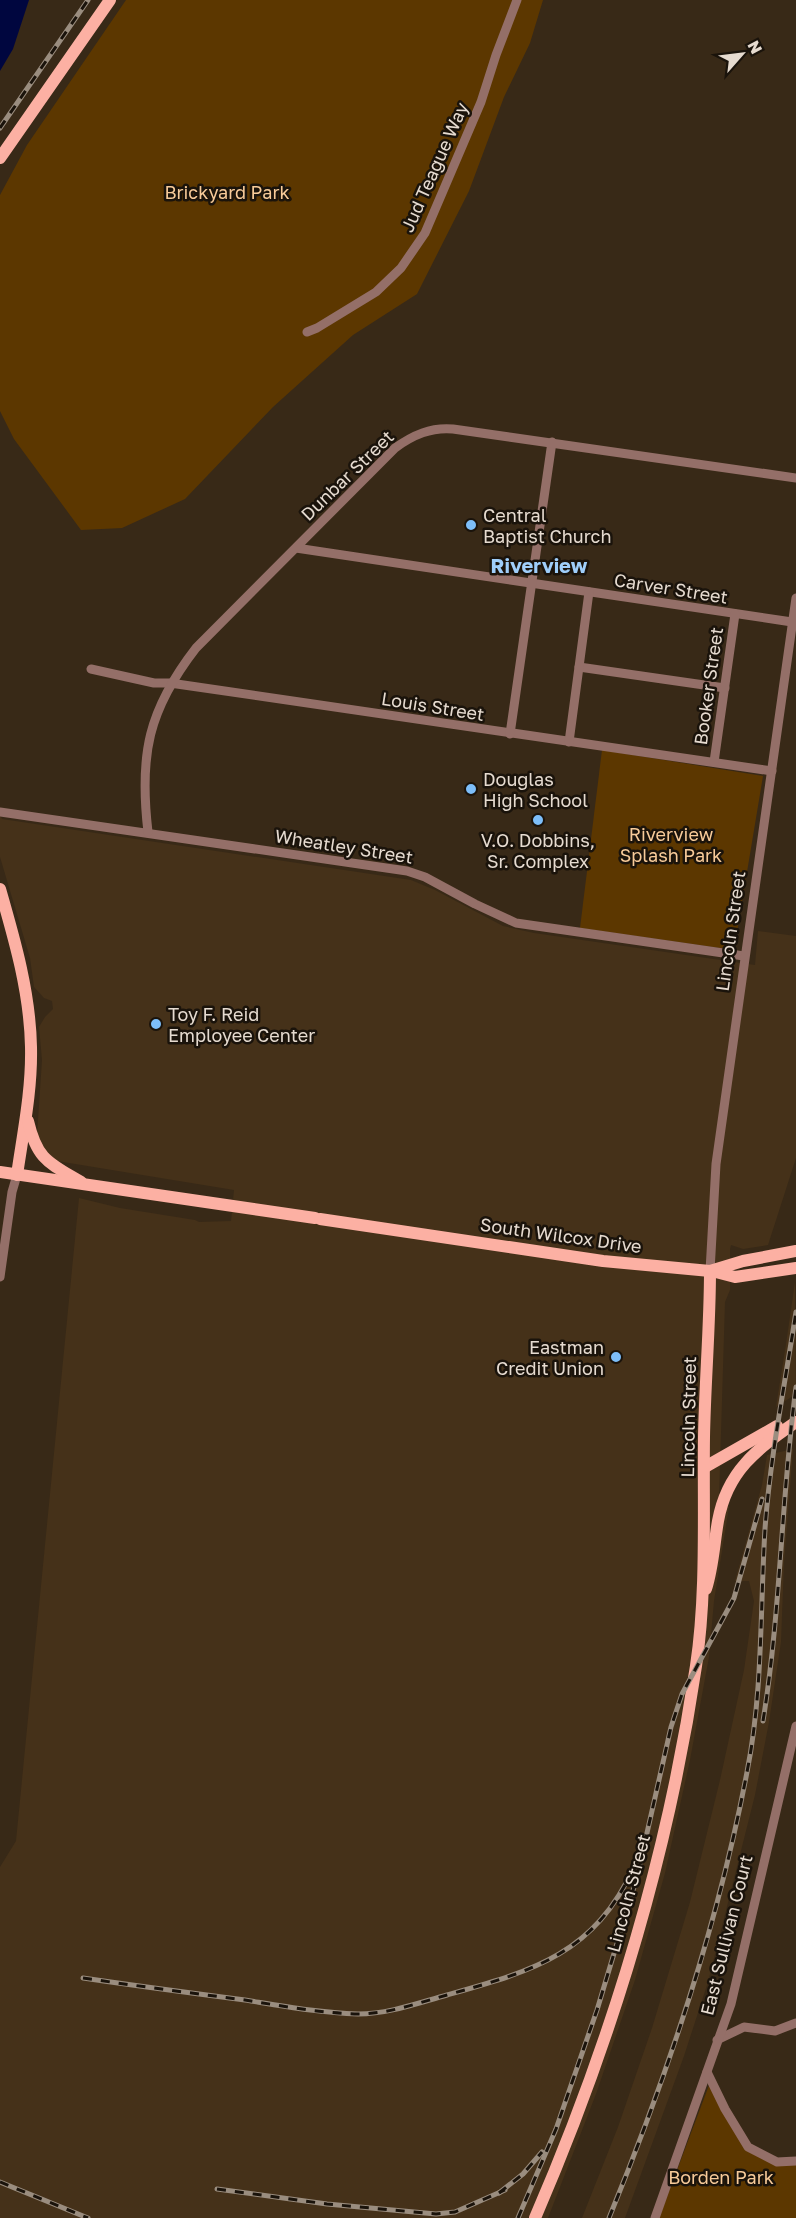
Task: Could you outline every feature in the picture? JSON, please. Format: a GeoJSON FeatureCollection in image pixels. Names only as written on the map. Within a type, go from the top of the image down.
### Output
{"type":"FeatureCollection","features":[{"type":"Feature","properties":{"kind":"main road"},"geometry":{"type":"LineString","coordinates":[[0,158],[110,0]]}},
{"type":"Feature","properties":{"kind":"main road"},"geometry":{"type":"LineString","coordinates":[[0,889],[14,936],[28,1009],[31,1047],[30,1086],[17,1175]]}},
{"type":"Feature","properties":{"kind":"main road"},"geometry":{"type":"LineString","coordinates":[[26,1113],[38,1152],[49,1163],[87,1186]]}},
{"type":"Feature","properties":{"kind":"main road","name":"South Wilcox Drive"},"geometry":{"type":"LineString","coordinates":[[0,1173],[603,1261],[711,1271],[743,1261],[796,1251]]}},
{"type":"Feature","properties":{"kind":"main road"},"geometry":{"type":"LineString","coordinates":[[711,1271],[735,1278],[796,1268]]}},
{"type":"Feature","properties":{"kind":"main road","name":"Lincoln Street"},"geometry":{"type":"LineString","coordinates":[[536,2218],[576,2118],[612,2015],[636,1937],[682,1746],[696,1665],[702,1601],[711,1271]]}},
{"type":"Feature","properties":{"kind":"main road"},"geometry":{"type":"LineString","coordinates":[[705,1467],[796,1414]]}},
{"type":"Feature","properties":{"kind":"main road"},"geometry":{"type":"LineString","coordinates":[[702,1601],[711,1573],[719,1518],[726,1495],[739,1470],[761,1447],[796,1422]]}},
{"type":"Feature","properties":{"kind":"street","name":"Jud Teague Way"},"geometry":{"type":"LineString","coordinates":[[307,332],[376,292],[401,268],[415,249],[425,233],[481,102],[517,0]]}},
{"type":"Feature","properties":{"kind":"street","name":"Dunbar Street"},"geometry":{"type":"LineString","coordinates":[[148,832],[144,796],[147,755],[156,716],[170,683],[196,648],[395,448],[416,435],[441,428],[796,478]]}},
{"type":"Feature","properties":{"kind":"street"},"geometry":{"type":"LineString","coordinates":[[510,734],[552,442]]}},
{"type":"Feature","properties":{"kind":"street","name":"Carver Street"},"geometry":{"type":"LineString","coordinates":[[296,548],[792,622]]}},
{"type":"Feature","properties":{"kind":"street"},"geometry":{"type":"LineString","coordinates":[[568,742],[589,592]]}},
{"type":"Feature","properties":{"kind":"street","name":"Lincoln Street"},"geometry":{"type":"LineString","coordinates":[[711,1271],[716,1164],[796,598]]}},
{"type":"Feature","properties":{"kind":"street","name":"Booker Street"},"geometry":{"type":"LineString","coordinates":[[714,762],[735,614]]}},
{"type":"Feature","properties":{"kind":"street"},"geometry":{"type":"LineString","coordinates":[[579,667],[725,688]]}},
{"type":"Feature","properties":{"kind":"street","name":"Louis Street"},"geometry":{"type":"LineString","coordinates":[[91,669],[154,683],[170,683],[772,771]]}},
{"type":"Feature","properties":{"kind":"street","name":"Wheatley Street"},"geometry":{"type":"LineString","coordinates":[[0,812],[407,871],[425,877],[516,923],[744,956]]}},
{"type":"Feature","properties":{"kind":"street"},"geometry":{"type":"LineString","coordinates":[[0,1276],[12,1192],[17,1175]]}},
{"type":"Feature","properties":{"kind":"street","name":"East Sullivan Court"},"geometry":{"type":"LineString","coordinates":[[655,2218],[731,2004],[796,1726]]}},
{"type":"Feature","properties":{"kind":"street"},"geometry":{"type":"LineString","coordinates":[[717,2040],[744,2027],[775,2031],[796,2024]]}},
{"type":"Feature","properties":{"kind":"street"},"geometry":{"type":"LineString","coordinates":[[707,2072],[725,2109],[748,2147],[777,2162],[796,2161]]}},
{"type":"Feature","properties":{"kind":"shaded area"},"geometry":{"type":"Polygon","coordinates":[[[0,0],[29,0],[13,49],[0,71],[0,0]]]}},
{"type":"Feature","properties":{"kind":"shaded area"},"geometry":{"type":"Polygon","coordinates":[[[0,815],[2,819],[411,880],[503,926],[534,933],[755,965],[758,931],[796,936],[796,1158],[768,1245],[743,1249],[731,1245],[730,1249],[730,1290],[725,1302],[719,1499],[729,1507],[714,1601],[709,1657],[690,1760],[665,1873],[635,1980],[596,2094],[548,2218],[0,2218],[0,1867],[16,1841],[79,1198],[199,1222],[231,1221],[234,1190],[57,1161],[47,1154],[37,1135],[42,1060],[39,1027],[53,1009],[52,1001],[44,998],[34,987],[30,958],[0,857],[0,815]]]}},
{"type":"Feature","properties":{"kind":"shaded area"},"geometry":{"type":"Polygon","coordinates":[[[795,1282],[796,1394],[776,1407],[786,1344],[795,1282]]]}},
{"type":"Feature","properties":{"kind":"shaded area"},"geometry":{"type":"Polygon","coordinates":[[[793,1449],[784,1563],[781,1642],[769,1722],[755,1795],[708,1982],[684,2056],[625,2218],[582,2218],[618,2127],[652,2028],[690,1902],[720,1780],[744,1670],[754,1601],[749,1581],[735,1581],[762,1485],[767,1455],[793,1449]]]}},
{"type":"Feature","properties":{"kind":"green space","name":"Brickyard Park"},"geometry":{"type":"Polygon","coordinates":[[[126,0],[543,0],[530,43],[504,97],[469,191],[417,294],[353,335],[273,407],[185,499],[122,528],[81,530],[14,439],[0,411],[0,195],[27,145],[126,0]]]}},
{"type":"Feature","properties":{"kind":"green space","name":"Riverview Splash Park"},"geometry":{"type":"Polygon","coordinates":[[[602,750],[763,776],[734,950],[580,928],[602,750]]]}},
{"type":"Feature","properties":{"kind":"green space","name":"Borden Park"},"geometry":{"type":"Polygon","coordinates":[[[711,2080],[748,2147],[777,2162],[796,2161],[796,2218],[659,2218],[711,2080]]]}},
{"type":"Feature","properties":{"kind":"railway"},"geometry":{"type":"LineString","coordinates":[[0,128],[88,0]]}},
{"type":"Feature","properties":{"kind":"railway"},"geometry":{"type":"LineString","coordinates":[[609,2218],[631,2164],[689,1998],[722,1886],[747,1772],[756,1712],[767,1502],[796,1312]]}},
{"type":"Feature","properties":{"kind":"railway"},"geometry":{"type":"LineString","coordinates":[[763,1721],[774,1638],[796,1387]]}},
{"type":"Feature","properties":{"kind":"railway"},"geometry":{"type":"LineString","coordinates":[[518,2218],[556,2129],[597,2010],[637,1877],[671,1727],[682,1694],[734,1598],[762,1499]]}},
{"type":"Feature","properties":{"kind":"railway"},"geometry":{"type":"LineString","coordinates":[[83,1978],[301,2009],[358,2014],[392,2010],[506,1977],[557,1955],[580,1940],[600,1921],[618,1897],[634,1867]]}},
{"type":"Feature","properties":{"kind":"railway"},"geometry":{"type":"LineString","coordinates":[[499,2193],[523,2174],[542,2152]]}},
{"type":"Feature","properties":{"kind":"railway"},"geometry":{"type":"LineString","coordinates":[[0,2182],[88,2218]]}},
{"type":"Feature","properties":{"kind":"railway"},"geometry":{"type":"LineString","coordinates":[[217,2189],[327,2204],[436,2214],[455,2212],[505,2190]]}},
{"type":"Feature","properties":{"kind":"place","name":"Central Baptist Church"},"geometry":{"type":"Point","coordinates":[471,525]}},
{"type":"Feature","properties":{"kind":"place","name":"Douglas High School"},"geometry":{"type":"Point","coordinates":[471,789]}},
{"type":"Feature","properties":{"kind":"place","name":"V.O. Dobbins, Sr. Complex"},"geometry":{"type":"Point","coordinates":[538,820]}},
{"type":"Feature","properties":{"kind":"place","name":"Toy F. Reid Employee Center"},"geometry":{"type":"Point","coordinates":[156,1024]}},
{"type":"Feature","properties":{"kind":"place","name":"Eastman Credit Union"},"geometry":{"type":"Point","coordinates":[616,1357]}},
{"type":"Feature","properties":{"kind":"district","name":"Riverview"},"geometry":{"type":"Point","coordinates":[539,565]}}]}
